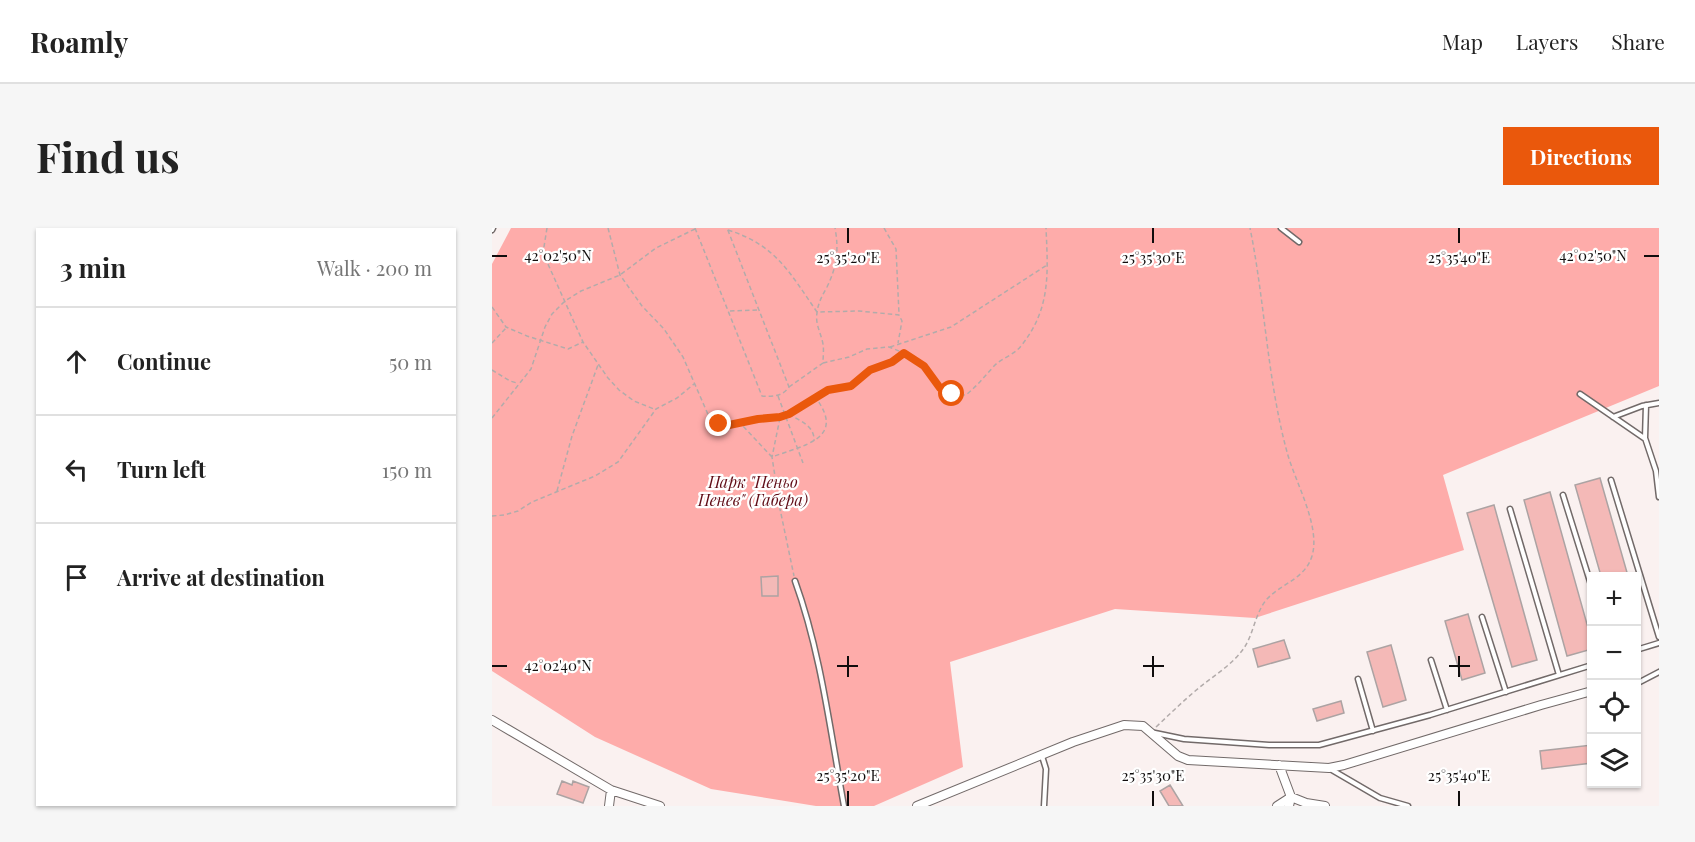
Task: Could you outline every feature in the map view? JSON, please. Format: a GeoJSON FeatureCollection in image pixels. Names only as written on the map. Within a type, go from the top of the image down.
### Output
{"type":"FeatureCollection","features":[{"type":"Feature","properties":{"kind":"street"},"geometry":{"type":"LineString","coordinates":[[917,806],[1106,729],[1124,725],[1143,726],[1178,756],[1188,760],[1329,768],[1587,692]]}},
{"type":"Feature","properties":{"kind":"street"},"geometry":{"type":"LineString","coordinates":[[492,720],[611,790],[660,806]]}},
{"type":"Feature","properties":{"kind":"street"},"geometry":{"type":"LineString","coordinates":[[1279,765],[1291,797],[1289,806]]}},
{"type":"Feature","properties":{"kind":"street"},"geometry":{"type":"LineString","coordinates":[[609,806],[611,790]]}},
{"type":"Feature","properties":{"kind":"street"},"geometry":{"type":"LineString","coordinates":[[1277,806],[1291,797]]}},
{"type":"Feature","properties":{"kind":"street"},"geometry":{"type":"LineString","coordinates":[[1291,797],[1306,803],[1325,806]]}},
{"type":"Feature","properties":{"kind":"lane"},"geometry":{"type":"LineString","coordinates":[[1281,228],[1299,242]]}},
{"type":"Feature","properties":{"kind":"lane"},"geometry":{"type":"LineString","coordinates":[[1580,394],[1645,438]]}},
{"type":"Feature","properties":{"kind":"lane"},"geometry":{"type":"LineString","coordinates":[[1613,417],[1646,405],[1659,403]]}},
{"type":"Feature","properties":{"kind":"lane"},"geometry":{"type":"LineString","coordinates":[[1646,405],[1645,438],[1656,471],[1659,497]]}},
{"type":"Feature","properties":{"kind":"lane"},"geometry":{"type":"LineString","coordinates":[[1611,480],[1659,638]]}},
{"type":"Feature","properties":{"kind":"lane"},"geometry":{"type":"LineString","coordinates":[[1563,495],[1587,572]]}},
{"type":"Feature","properties":{"kind":"lane"},"geometry":{"type":"LineString","coordinates":[[1510,509],[1559,675]]}},
{"type":"Feature","properties":{"kind":"lane"},"geometry":{"type":"LineString","coordinates":[[795,581],[808,615],[817,654],[844,806]]}},
{"type":"Feature","properties":{"kind":"lane"},"geometry":{"type":"LineString","coordinates":[[1482,616],[1506,692]]}},
{"type":"Feature","properties":{"kind":"lane"},"geometry":{"type":"LineString","coordinates":[[1641,648],[1659,643]]}},
{"type":"Feature","properties":{"kind":"lane"},"geometry":{"type":"LineString","coordinates":[[1431,660],[1447,710]]}},
{"type":"Feature","properties":{"kind":"lane"},"geometry":{"type":"LineString","coordinates":[[1152,732],[1184,739],[1298,746],[1319,745],[1447,710],[1587,666]]}},
{"type":"Feature","properties":{"kind":"lane"},"geometry":{"type":"LineString","coordinates":[[1641,681],[1659,672]]}},
{"type":"Feature","properties":{"kind":"lane"},"geometry":{"type":"LineString","coordinates":[[1358,679],[1373,730]]}},
{"type":"Feature","properties":{"kind":"lane"},"geometry":{"type":"LineString","coordinates":[[1042,756],[1046,769],[1044,806]]}},
{"type":"Feature","properties":{"kind":"lane"},"geometry":{"type":"LineString","coordinates":[[1329,768],[1380,798],[1408,806]]}},
{"type":"Feature","properties":{"kind":"path"},"geometry":{"type":"LineString","coordinates":[[547,228],[543,253],[584,342],[619,390],[634,401],[656,409]]}},
{"type":"Feature","properties":{"kind":"path"},"geometry":{"type":"LineString","coordinates":[[608,228],[620,275],[683,357],[710,419],[719,424],[729,425],[789,414],[828,390],[851,386],[870,370],[892,362],[904,353]]}},
{"type":"Feature","properties":{"kind":"path"},"geometry":{"type":"LineString","coordinates":[[492,418],[531,369],[552,314],[565,301],[581,291],[620,275],[656,248],[696,228],[762,396],[785,392],[823,363],[849,357],[867,349],[889,347],[951,327],[1048,265]]}},
{"type":"Feature","properties":{"kind":"path"},"geometry":{"type":"LineString","coordinates":[[823,363],[823,345],[816,321],[820,298],[837,258],[838,240],[835,228]]}},
{"type":"Feature","properties":{"kind":"path"},"geometry":{"type":"LineString","coordinates":[[884,228],[896,249],[899,315],[902,321],[898,343]]}},
{"type":"Feature","properties":{"kind":"path"},"geometry":{"type":"LineString","coordinates":[[889,347],[904,353],[924,366],[940,388],[952,394],[966,395],[986,377],[997,363],[1011,356],[1021,347],[1042,311],[1047,290],[1046,228]]}},
{"type":"Feature","properties":{"kind":"path"},"geometry":{"type":"LineString","coordinates":[[1152,732],[1181,702],[1234,660],[1245,647],[1258,613],[1268,599],[1300,577],[1311,558],[1314,547],[1313,530],[1287,450],[1269,363],[1262,299],[1250,228]]}},
{"type":"Feature","properties":{"kind":"path"},"geometry":{"type":"LineString","coordinates":[[727,229],[750,237],[769,250],[789,272],[817,312]]}},
{"type":"Feature","properties":{"kind":"path"},"geometry":{"type":"LineString","coordinates":[[727,229],[789,387]]}},
{"type":"Feature","properties":{"kind":"path"},"geometry":{"type":"LineString","coordinates":[[492,307],[506,327],[540,341],[568,349],[584,342]]}},
{"type":"Feature","properties":{"kind":"path"},"geometry":{"type":"LineString","coordinates":[[729,311],[759,310]]}},
{"type":"Feature","properties":{"kind":"path"},"geometry":{"type":"LineString","coordinates":[[817,312],[858,311],[899,315]]}},
{"type":"Feature","properties":{"kind":"path"},"geometry":{"type":"LineString","coordinates":[[492,344],[506,327]]}},
{"type":"Feature","properties":{"kind":"path"},"geometry":{"type":"LineString","coordinates":[[557,491],[572,436],[598,364]]}},
{"type":"Feature","properties":{"kind":"path"},"geometry":{"type":"LineString","coordinates":[[492,370],[519,384]]}},
{"type":"Feature","properties":{"kind":"path"},"geometry":{"type":"LineString","coordinates":[[492,378],[496,373]]}},
{"type":"Feature","properties":{"kind":"path"},"geometry":{"type":"LineString","coordinates":[[492,516],[518,511],[532,502],[596,476],[618,462],[656,409],[677,398],[694,384]]}},
{"type":"Feature","properties":{"kind":"path"},"geometry":{"type":"LineString","coordinates":[[778,395],[803,463]]}},
{"type":"Feature","properties":{"kind":"path"},"geometry":{"type":"LineString","coordinates":[[772,457],[814,441],[824,434],[827,427],[825,410],[816,398]]}},
{"type":"Feature","properties":{"kind":"path"},"geometry":{"type":"LineString","coordinates":[[789,414],[811,428],[814,441]]}},
{"type":"Feature","properties":{"kind":"path"},"geometry":{"type":"LineString","coordinates":[[780,417],[772,457],[795,581]]}},
{"type":"Feature","properties":{"kind":"path"},"geometry":{"type":"LineString","coordinates":[[740,423],[772,457]]}},
{"type":"Feature","properties":{"kind":"green space","name":"Парк \"Пеньо Пенев\" (Габера)"},"geometry":{"type":"Polygon","coordinates":[[[511,228],[1659,228],[1659,386],[1443,475],[1464,550],[1255,618],[1115,609],[950,662],[963,767],[874,806],[816,806],[711,789],[595,737],[492,671],[492,264],[511,228]]]}},
{"type":"Feature","properties":{"kind":"building"},"geometry":{"type":"Polygon","coordinates":[[[1600,478],[1627,572],[1600,572],[1575,485],[1600,478]]]}},
{"type":"Feature","properties":{"kind":"building"},"geometry":{"type":"Polygon","coordinates":[[[1550,492],[1587,624],[1587,650],[1567,656],[1524,500],[1550,492]]]}},
{"type":"Feature","properties":{"kind":"building"},"geometry":{"type":"Polygon","coordinates":[[[1494,505],[1537,660],[1512,667],[1467,513],[1494,505]]]}},
{"type":"Feature","properties":{"kind":"building"},"geometry":{"type":"Polygon","coordinates":[[[778,576],[778,596],[762,596],[761,577],[778,576]]]}},
{"type":"Feature","properties":{"kind":"building"},"geometry":{"type":"Polygon","coordinates":[[[1468,614],[1485,673],[1462,680],[1445,621],[1468,614]]]}},
{"type":"Feature","properties":{"kind":"building"},"geometry":{"type":"Polygon","coordinates":[[[1284,640],[1290,658],[1258,667],[1253,649],[1284,640]]]}},
{"type":"Feature","properties":{"kind":"building"},"geometry":{"type":"Polygon","coordinates":[[[1391,645],[1406,700],[1383,707],[1367,652],[1391,645]]]}},
{"type":"Feature","properties":{"kind":"building"},"geometry":{"type":"Polygon","coordinates":[[[1341,701],[1344,713],[1317,721],[1313,709],[1341,701]]]}},
{"type":"Feature","properties":{"kind":"building"},"geometry":{"type":"Polygon","coordinates":[[[1587,746],[1587,764],[1542,769],[1540,751],[1587,746]]]}},
{"type":"Feature","properties":{"kind":"building"},"geometry":{"type":"Polygon","coordinates":[[[562,781],[572,785],[573,781],[589,787],[583,803],[557,794],[562,781]]]}},
{"type":"Feature","properties":{"kind":"building"},"geometry":{"type":"Polygon","coordinates":[[[1170,785],[1183,806],[1169,806],[1160,791],[1170,785]]]}},
{"type":"Feature","properties":{"kind":"route"},"geometry":{"type":"LineString","coordinates":[[719,424],[729,425],[789,414],[828,390],[851,386],[870,370],[892,362],[904,353],[924,366],[940,388],[952,394]]}}]}
